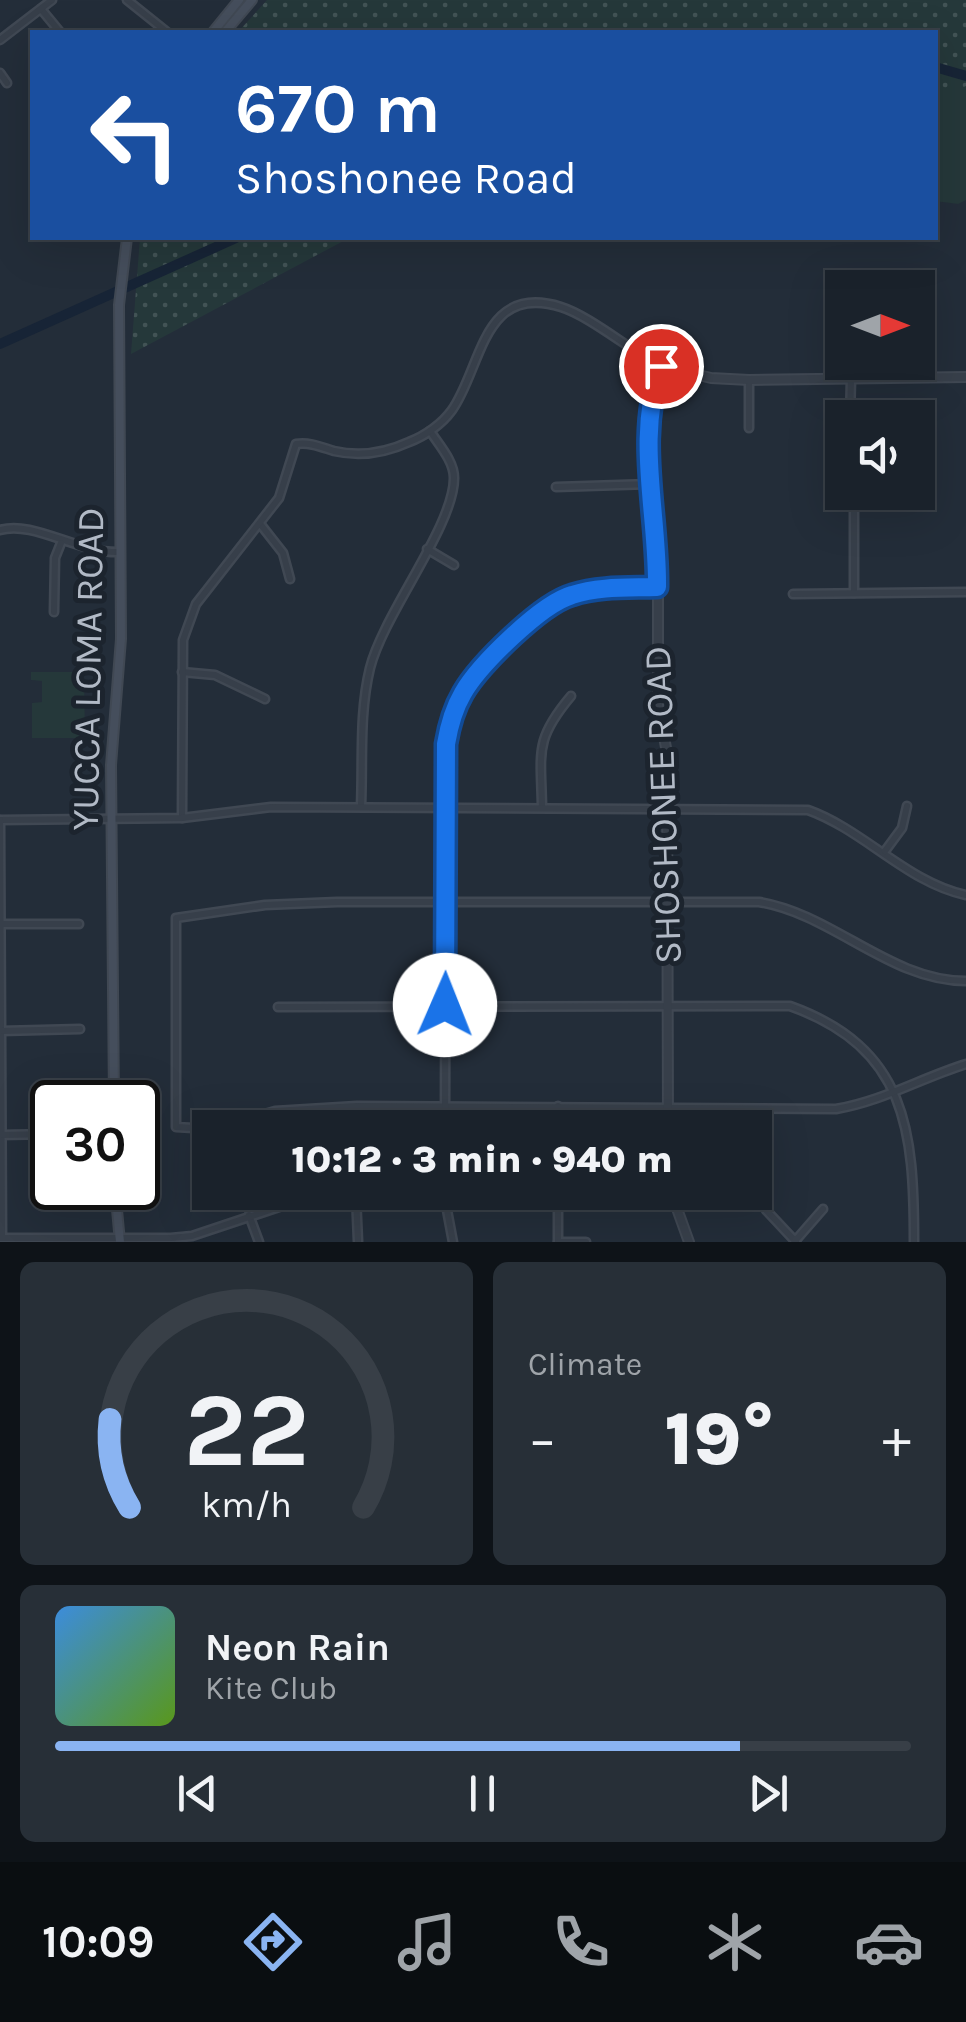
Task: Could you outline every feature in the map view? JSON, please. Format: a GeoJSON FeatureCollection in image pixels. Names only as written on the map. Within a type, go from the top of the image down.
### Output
{"type":"FeatureCollection","features":[{"type":"Feature","properties":{"kind":"main road"},"geometry":{"type":"LineString","coordinates":[[215,30],[239,0]]}},
{"type":"Feature","properties":{"kind":"main road"},"geometry":{"type":"LineString","coordinates":[[226,30],[252,0]]}},
{"type":"Feature","properties":{"kind":"main road","name":"YUCCA LOMA ROAD"},"geometry":{"type":"LineString","coordinates":[[114,1080],[112,728],[120,664],[119,318],[127,240]]}},
{"type":"Feature","properties":{"kind":"main road"},"geometry":{"type":"LineString","coordinates":[[117,1210],[120,1240]]}},
{"type":"Feature","properties":{"kind":"street"},"geometry":{"type":"LineString","coordinates":[[0,40],[52,0]]}},
{"type":"Feature","properties":{"kind":"street"},"geometry":{"type":"LineString","coordinates":[[127,0],[164,30]]}},
{"type":"Feature","properties":{"kind":"street"},"geometry":{"type":"LineString","coordinates":[[41,9],[58,30]]}},
{"type":"Feature","properties":{"kind":"street"},"geometry":{"type":"LineString","coordinates":[[0,73],[7,83]]}},
{"type":"Feature","properties":{"kind":"street"},"geometry":{"type":"LineString","coordinates":[[182,818],[183,640],[196,604],[218,571],[262,525],[279,498],[296,444],[372,453],[430,431],[452,410],[482,338],[497,320],[518,308],[540,304],[564,308],[661,366],[711,378],[825,379]]}},
{"type":"Feature","properties":{"kind":"street","name":"SHOSHONEE ROAD"},"geometry":{"type":"LineString","coordinates":[[661,366],[650,397],[646,429],[657,587],[658,704],[668,752],[668,1107]]}},
{"type":"Feature","properties":{"kind":"street"},"geometry":{"type":"LineString","coordinates":[[935,378],[966,377]]}},
{"type":"Feature","properties":{"kind":"street"},"geometry":{"type":"LineString","coordinates":[[749,380],[749,428]]}},
{"type":"Feature","properties":{"kind":"street"},"geometry":{"type":"LineString","coordinates":[[362,806],[363,701],[371,664],[390,614],[428,548],[454,478],[449,459],[430,431]]}},
{"type":"Feature","properties":{"kind":"street"},"geometry":{"type":"LineString","coordinates":[[556,487],[650,484]]}},
{"type":"Feature","properties":{"kind":"street"},"geometry":{"type":"LineString","coordinates":[[854,510],[854,593]]}},
{"type":"Feature","properties":{"kind":"street"},"geometry":{"type":"LineString","coordinates":[[262,525],[282,553],[290,579]]}},
{"type":"Feature","properties":{"kind":"street"},"geometry":{"type":"LineString","coordinates":[[0,530],[34,530],[85,550],[120,552]]}},
{"type":"Feature","properties":{"kind":"street"},"geometry":{"type":"LineString","coordinates":[[54,612],[55,558],[61,543]]}},
{"type":"Feature","properties":{"kind":"street"},"geometry":{"type":"LineString","coordinates":[[428,548],[454,565]]}},
{"type":"Feature","properties":{"kind":"street"},"geometry":{"type":"LineString","coordinates":[[446,1107],[446,807],[450,718],[465,689],[542,610],[568,596],[604,588],[657,587]]}},
{"type":"Feature","properties":{"kind":"street"},"geometry":{"type":"LineString","coordinates":[[792,594],[966,592]]}},
{"type":"Feature","properties":{"kind":"street"},"geometry":{"type":"LineString","coordinates":[[182,672],[216,675],[265,699]]}},
{"type":"Feature","properties":{"kind":"street"},"geometry":{"type":"LineString","coordinates":[[542,807],[541,742],[547,726],[571,696]]}},
{"type":"Feature","properties":{"kind":"street"},"geometry":{"type":"LineString","coordinates":[[266,1210],[192,1236],[120,1240],[1,1238],[0,820],[182,818],[271,806],[808,810],[835,820],[930,883],[966,895]]}},
{"type":"Feature","properties":{"kind":"street"},"geometry":{"type":"LineString","coordinates":[[885,851],[902,828],[908,806]]}},
{"type":"Feature","properties":{"kind":"street"},"geometry":{"type":"LineString","coordinates":[[192,1127],[176,1127],[176,918],[264,905],[668,901],[786,906],[914,972],[966,981]]}},
{"type":"Feature","properties":{"kind":"street"},"geometry":{"type":"LineString","coordinates":[[0,924],[79,924]]}},
{"type":"Feature","properties":{"kind":"street"},"geometry":{"type":"LineString","coordinates":[[278,1007],[790,1006],[824,1018],[876,1060],[895,1094],[914,1163],[914,1242]]}},
{"type":"Feature","properties":{"kind":"street"},"geometry":{"type":"LineString","coordinates":[[0,1031],[80,1030]]}},
{"type":"Feature","properties":{"kind":"street"},"geometry":{"type":"LineString","coordinates":[[318,1110],[558,1106],[836,1109],[895,1094],[966,1064]]}},
{"type":"Feature","properties":{"kind":"street"},"geometry":{"type":"LineString","coordinates":[[1,1135],[30,1134]]}},
{"type":"Feature","properties":{"kind":"street"},"geometry":{"type":"LineString","coordinates":[[766,1210],[796,1241],[823,1209]]}},
{"type":"Feature","properties":{"kind":"street"},"geometry":{"type":"LineString","coordinates":[[357,1210],[358,1241]]}},
{"type":"Feature","properties":{"kind":"street"},"geometry":{"type":"LineString","coordinates":[[447,1210],[452,1242]]}},
{"type":"Feature","properties":{"kind":"street"},"geometry":{"type":"LineString","coordinates":[[558,1210],[558,1242],[586,1242]]}},
{"type":"Feature","properties":{"kind":"street"},"geometry":{"type":"LineString","coordinates":[[677,1210],[689,1242]]}},
{"type":"Feature","properties":{"kind":"street"},"geometry":{"type":"LineString","coordinates":[[249,1215],[258,1242]]}},
{"type":"Feature","properties":{"kind":"shaded area"},"geometry":{"type":"Polygon","coordinates":[[[267,0],[966,0],[966,86],[938,97],[938,30],[240,30],[267,0]]]}},
{"type":"Feature","properties":{"kind":"shaded area"},"geometry":{"type":"Polygon","coordinates":[[[966,0],[966,200],[958,204],[938,201],[937,30],[966,0]]]}},
{"type":"Feature","properties":{"kind":"shaded area"},"geometry":{"type":"Polygon","coordinates":[[[140,240],[345,240],[131,354],[140,240]]]}},
{"type":"Feature","properties":{"kind":"shaded area"},"geometry":{"type":"Polygon","coordinates":[[[31,672],[84,672],[85,738],[32,738],[32,703],[42,702],[42,681],[31,680],[31,672]]]}},
{"type":"Feature","properties":{"kind":"waterway"},"geometry":{"type":"LineString","coordinates":[[938,68],[966,76]]}},
{"type":"Feature","properties":{"kind":"waterway"},"geometry":{"type":"LineString","coordinates":[[0,344],[232,240]]}},
{"type":"Feature","properties":{"kind":"route"},"geometry":{"type":"LineString","coordinates":[[445,1005],[446,744],[450,718],[465,689],[542,610],[568,596],[604,588],[657,587],[658,541],[646,429],[650,397],[661,366]]}}]}
